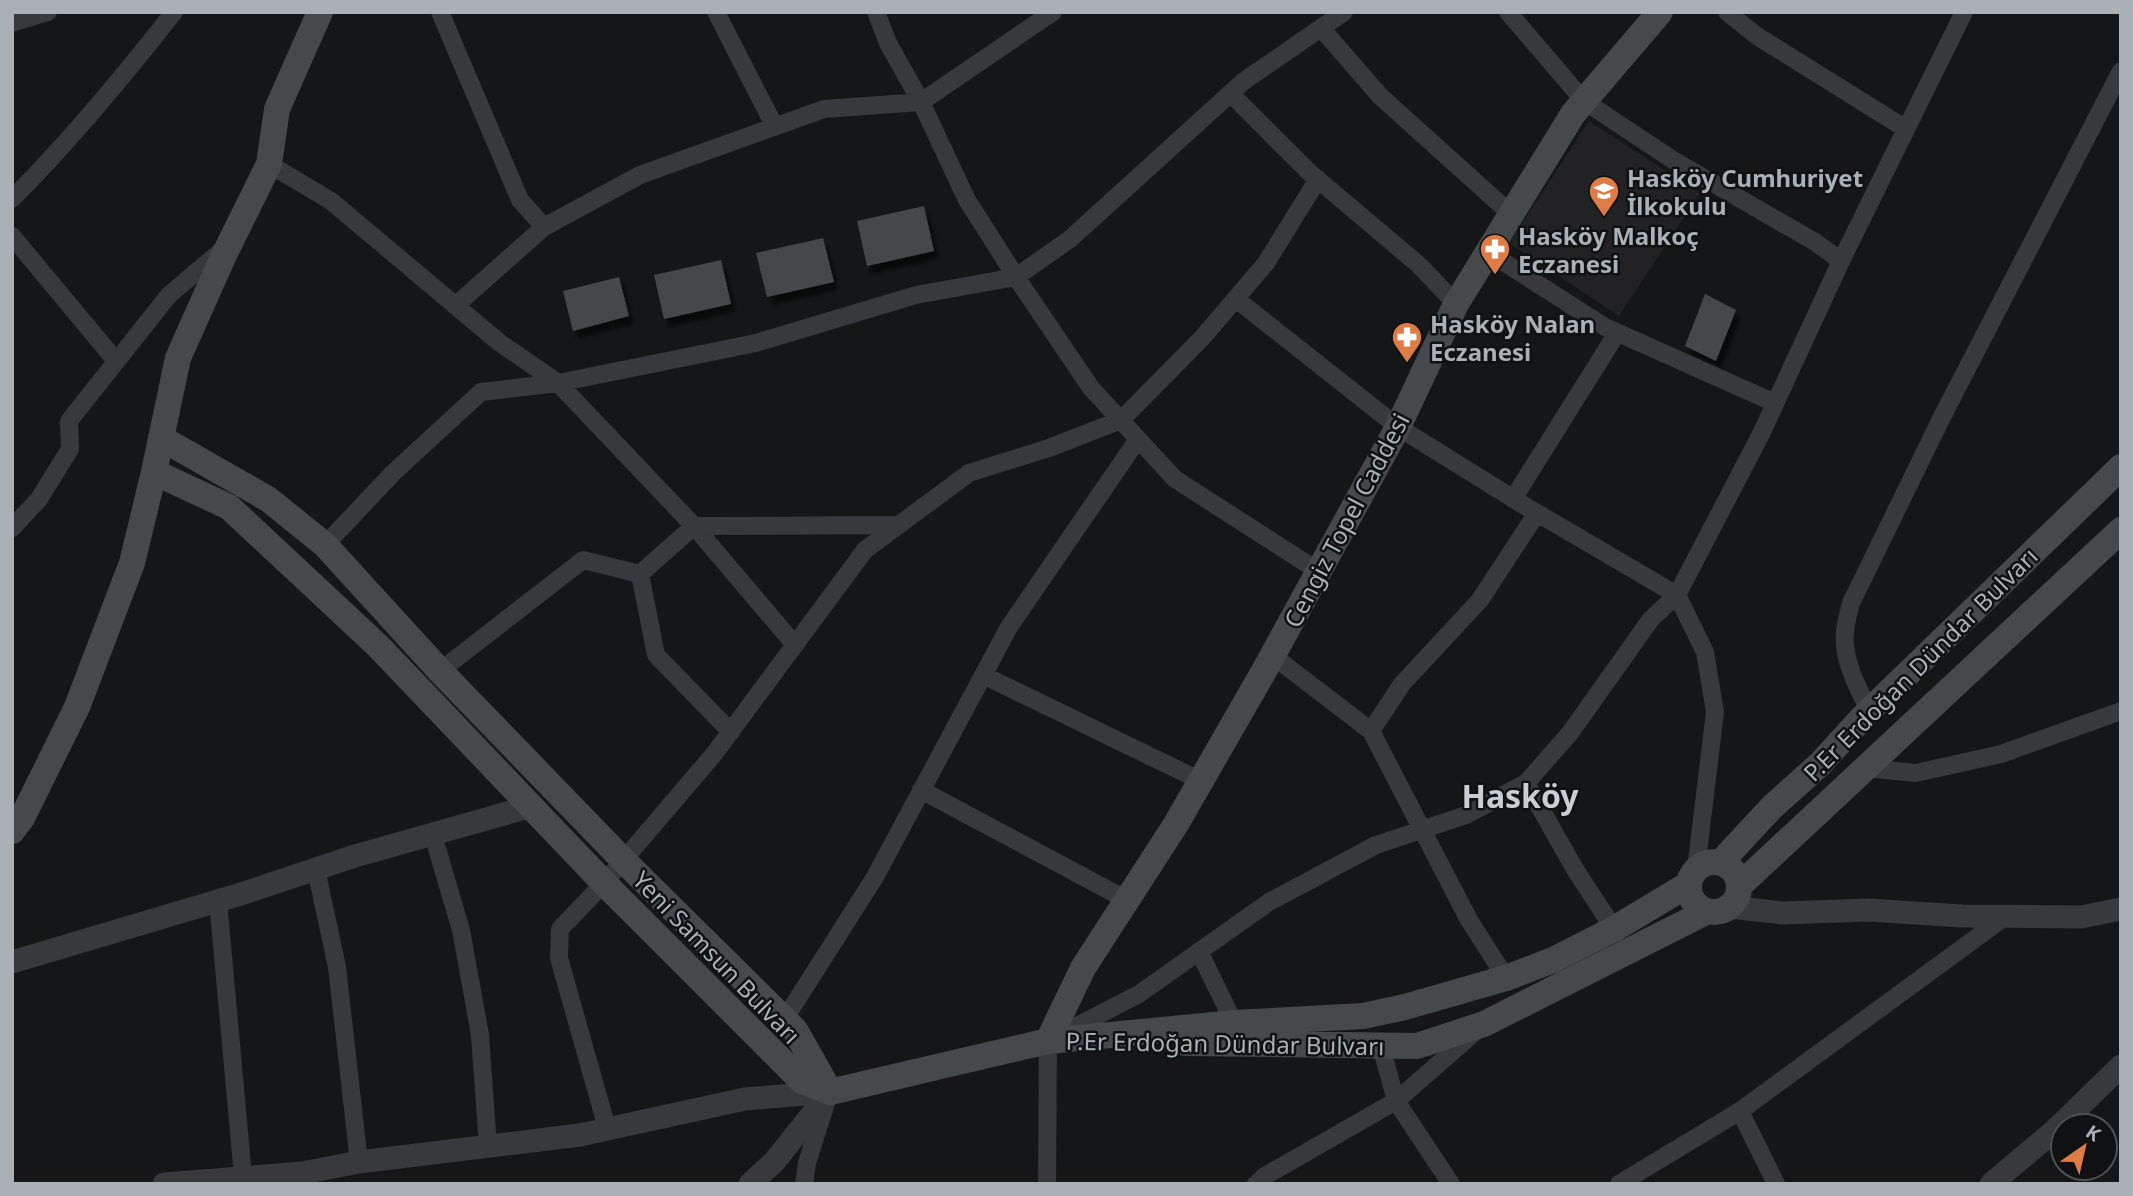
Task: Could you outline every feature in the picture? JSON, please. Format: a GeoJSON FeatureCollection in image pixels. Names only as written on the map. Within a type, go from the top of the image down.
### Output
{"type":"FeatureCollection","features":[{"type":"Feature","properties":{"kind":"main road"},"geometry":{"type":"LineString","coordinates":[[12,831],[22,818],[77,707],[132,563],[178,358],[229,244],[269,164],[277,109],[320,12]]}},
{"type":"Feature","properties":{"kind":"main road","name":"Cengiz Topel Caddesi"},"geometry":{"type":"LineString","coordinates":[[1048,1041],[1083,968],[1201,781],[1273,656],[1398,427],[1456,304],[1573,114],[1653,15]]}},
{"type":"Feature","properties":{"kind":"main road","name":"Yeni Samsun Bulvarı"},"geometry":{"type":"LineString","coordinates":[[161,438],[268,499],[325,545],[440,671],[622,860],[795,1030],[830,1092]]}},
{"type":"Feature","properties":{"kind":"main road","name":"P.Er Erdoğan Dündar Bulvarı"},"geometry":{"type":"LineString","coordinates":[[1048,1041],[1234,1023],[1363,1016],[1506,978],[1553,960],[1614,929],[1702,872],[1820,764],[1869,710],[2121,467]]}},
{"type":"Feature","properties":{"kind":"main road","name":"Yeni Samsun Bulvarı"},"geometry":{"type":"LineString","coordinates":[[154,472],[229,506],[378,646],[604,883],[802,1081],[830,1092]]}},
{"type":"Feature","properties":{"kind":"main road","name":"P.Er Erdoğan Dündar Bulvarı"},"geometry":{"type":"LineString","coordinates":[[1048,1041],[1417,1046],[1484,1024],[1729,900],[1864,768],[2121,530]]}},
{"type":"Feature","properties":{"kind":"main road"},"geometry":{"type":"LineString","coordinates":[[1734,871],[1729,900],[1693,901],[1702,872],[1734,871]]}},
{"type":"Feature","properties":{"kind":"main road"},"geometry":{"type":"LineString","coordinates":[[830,1092],[1048,1041]]}},
{"type":"Feature","properties":{"kind":"street"},"geometry":{"type":"LineString","coordinates":[[12,23],[48,12]]}},
{"type":"Feature","properties":{"kind":"street"},"geometry":{"type":"LineString","coordinates":[[12,199],[53,158],[174,12]]}},
{"type":"Feature","properties":{"kind":"street"},"geometry":{"type":"LineString","coordinates":[[440,12],[520,200],[544,227]]}},
{"type":"Feature","properties":{"kind":"street"},"geometry":{"type":"LineString","coordinates":[[716,12],[775,127]]}},
{"type":"Feature","properties":{"kind":"street"},"geometry":{"type":"LineString","coordinates":[[876,12],[888,43],[921,102],[967,200],[1091,388],[1175,479],[1318,572]]}},
{"type":"Feature","properties":{"kind":"street"},"geometry":{"type":"LineString","coordinates":[[455,306],[544,227],[640,175],[824,109],[921,102],[1053,12]]}},
{"type":"Feature","properties":{"kind":"street"},"geometry":{"type":"LineString","coordinates":[[325,545],[393,473],[481,391],[558,383],[756,342],[916,295],[1016,277],[1070,239],[1244,81],[1345,12]]}},
{"type":"Feature","properties":{"kind":"street"},"geometry":{"type":"LineString","coordinates":[[1508,12],[1584,101],[1673,160],[1815,242],[1841,261]]}},
{"type":"Feature","properties":{"kind":"street"},"geometry":{"type":"LineString","coordinates":[[1727,12],[1757,36],[1906,130]]}},
{"type":"Feature","properties":{"kind":"street"},"geometry":{"type":"LineString","coordinates":[[1047,1184],[1048,1041],[1139,994],[1269,902],[1376,845],[1466,816],[1526,783],[1570,733],[1651,619],[1677,595],[1775,403],[1841,261],[1964,12]]}},
{"type":"Feature","properties":{"kind":"street"},"geometry":{"type":"LineString","coordinates":[[1321,29],[1380,96],[1511,214]]}},
{"type":"Feature","properties":{"kind":"street"},"geometry":{"type":"LineString","coordinates":[[1869,710],[1854,681],[1848,657],[1844,632],[1851,603],[1948,405],[2121,71]]}},
{"type":"Feature","properties":{"kind":"street"},"geometry":{"type":"LineString","coordinates":[[1230,93],[1318,179],[1419,265],[1456,304]]}},
{"type":"Feature","properties":{"kind":"street"},"geometry":{"type":"LineString","coordinates":[[269,164],[331,201],[499,343],[558,383],[694,526],[795,645]]}},
{"type":"Feature","properties":{"kind":"street"},"geometry":{"type":"LineString","coordinates":[[607,1129],[559,958],[560,929],[604,883],[714,754],[865,550],[969,473],[1049,448],[1121,420],[1202,338],[1266,263],[1318,179]]}},
{"type":"Feature","properties":{"kind":"street"},"geometry":{"type":"LineString","coordinates":[[12,236],[116,361]]}},
{"type":"Feature","properties":{"kind":"street"},"geometry":{"type":"LineString","coordinates":[[12,528],[39,499],[70,449],[69,421],[169,295],[229,244]]}},
{"type":"Feature","properties":{"kind":"street"},"geometry":{"type":"LineString","coordinates":[[1488,251],[1617,333],[1775,403]]}},
{"type":"Feature","properties":{"kind":"street"},"geometry":{"type":"LineString","coordinates":[[1236,299],[1398,427],[1513,499],[1677,595],[1705,652],[1715,712],[1701,826],[1702,872]]}},
{"type":"Feature","properties":{"kind":"street"},"geometry":{"type":"LineString","coordinates":[[1513,499],[1617,333]]}},
{"type":"Feature","properties":{"kind":"street"},"geometry":{"type":"LineString","coordinates":[[784,1020],[875,877],[1009,627],[1138,439]]}},
{"type":"Feature","properties":{"kind":"street"},"geometry":{"type":"LineString","coordinates":[[1371,731],[1402,684],[1480,600],[1537,513]]}},
{"type":"Feature","properties":{"kind":"street"},"geometry":{"type":"LineString","coordinates":[[640,574],[694,526],[899,525]]}},
{"type":"Feature","properties":{"kind":"street"},"geometry":{"type":"LineString","coordinates":[[440,671],[583,560],[640,574]]}},
{"type":"Feature","properties":{"kind":"street"},"geometry":{"type":"LineString","coordinates":[[640,574],[656,655],[731,732]]}},
{"type":"Feature","properties":{"kind":"street"},"geometry":{"type":"LineString","coordinates":[[1273,656],[1371,731],[1469,920],[1506,978]]}},
{"type":"Feature","properties":{"kind":"street"},"geometry":{"type":"LineString","coordinates":[[983,675],[1201,781]]}},
{"type":"Feature","properties":{"kind":"street"},"geometry":{"type":"LineString","coordinates":[[1864,768],[1916,773],[1989,757],[2121,711]]}},
{"type":"Feature","properties":{"kind":"street"},"geometry":{"type":"LineString","coordinates":[[1526,783],[1576,871],[1614,929]]}},
{"type":"Feature","properties":{"kind":"street"},"geometry":{"type":"LineString","coordinates":[[922,790],[1127,900]]}},
{"type":"Feature","properties":{"kind":"street"},"geometry":{"type":"LineString","coordinates":[[12,962],[218,901],[355,856],[532,806]]}},
{"type":"Feature","properties":{"kind":"street"},"geometry":{"type":"LineString","coordinates":[[433,835],[464,943],[480,1035],[488,1147]]}},
{"type":"Feature","properties":{"kind":"street"},"geometry":{"type":"LineString","coordinates":[[316,869],[337,967],[359,1162]]}},
{"type":"Feature","properties":{"kind":"street"},"geometry":{"type":"LineString","coordinates":[[1729,900],[1782,913],[1868,909],[1962,916],[2081,916],[2121,909]]}},
{"type":"Feature","properties":{"kind":"street"},"geometry":{"type":"LineString","coordinates":[[218,901],[243,1176]]}},
{"type":"Feature","properties":{"kind":"street"},"geometry":{"type":"LineString","coordinates":[[1619,1184],[1740,1111],[2006,916]]}},
{"type":"Feature","properties":{"kind":"street"},"geometry":{"type":"LineString","coordinates":[[1199,951],[1234,1023]]}},
{"type":"Feature","properties":{"kind":"street"},"geometry":{"type":"LineString","coordinates":[[1264,1181],[1396,1101],[1484,1024]]}},
{"type":"Feature","properties":{"kind":"street"},"geometry":{"type":"LineString","coordinates":[[1381,1046],[1396,1101],[1451,1184]]}},
{"type":"Feature","properties":{"kind":"street"},"geometry":{"type":"LineString","coordinates":[[1991,1184],[2054,1131],[2121,1066]]}},
{"type":"Feature","properties":{"kind":"street"},"geometry":{"type":"LineString","coordinates":[[164,1184],[302,1173],[359,1162],[580,1135],[745,1099],[830,1092]]}},
{"type":"Feature","properties":{"kind":"street"},"geometry":{"type":"LineString","coordinates":[[750,1184],[774,1162],[830,1092]]}},
{"type":"Feature","properties":{"kind":"street"},"geometry":{"type":"LineString","coordinates":[[804,1184],[807,1164],[830,1092]]}},
{"type":"Feature","properties":{"kind":"street"},"geometry":{"type":"LineString","coordinates":[[1740,1111],[1776,1184]]}},
{"type":"Feature","properties":{"kind":"shaded area","name":"Hasköy Cumhuriyet İlkokulu"},"geometry":{"type":"Polygon","coordinates":[[[1589,121],[1700,193],[1619,316],[1509,243],[1589,121]]]}},
{"type":"Feature","properties":{"kind":"building"},"geometry":{"type":"Polygon","coordinates":[[[924,206],[934,251],[867,266],[857,221],[924,206]]]}},
{"type":"Feature","properties":{"kind":"building"},"geometry":{"type":"Polygon","coordinates":[[[823,238],[834,282],[767,297],[756,253],[823,238]]]}},
{"type":"Feature","properties":{"kind":"building"},"geometry":{"type":"Polygon","coordinates":[[[721,260],[731,304],[664,319],[654,275],[721,260]]]}},
{"type":"Feature","properties":{"kind":"building"},"geometry":{"type":"Polygon","coordinates":[[[619,277],[629,316],[573,331],[563,291],[619,277]]]}},
{"type":"Feature","properties":{"kind":"building"},"geometry":{"type":"Polygon","coordinates":[[[1705,294],[1736,310],[1716,361],[1685,346],[1705,294]]]}},
{"type":"Feature","properties":{"kind":"place","name":"Hasköy Cumhuriyet İlkokulu"},"geometry":{"type":"Point","coordinates":[1604,218]}},
{"type":"Feature","properties":{"kind":"place","name":"Hasköy Malkoç Eczanesi"},"geometry":{"type":"Point","coordinates":[1495,276]}},
{"type":"Feature","properties":{"kind":"place","name":"Hasköy Nalan Eczanesi"},"geometry":{"type":"Point","coordinates":[1407,364]}},
{"type":"Feature","properties":{"kind":"district","name":"Hasköy"},"geometry":{"type":"Point","coordinates":[1520,795]}}]}
